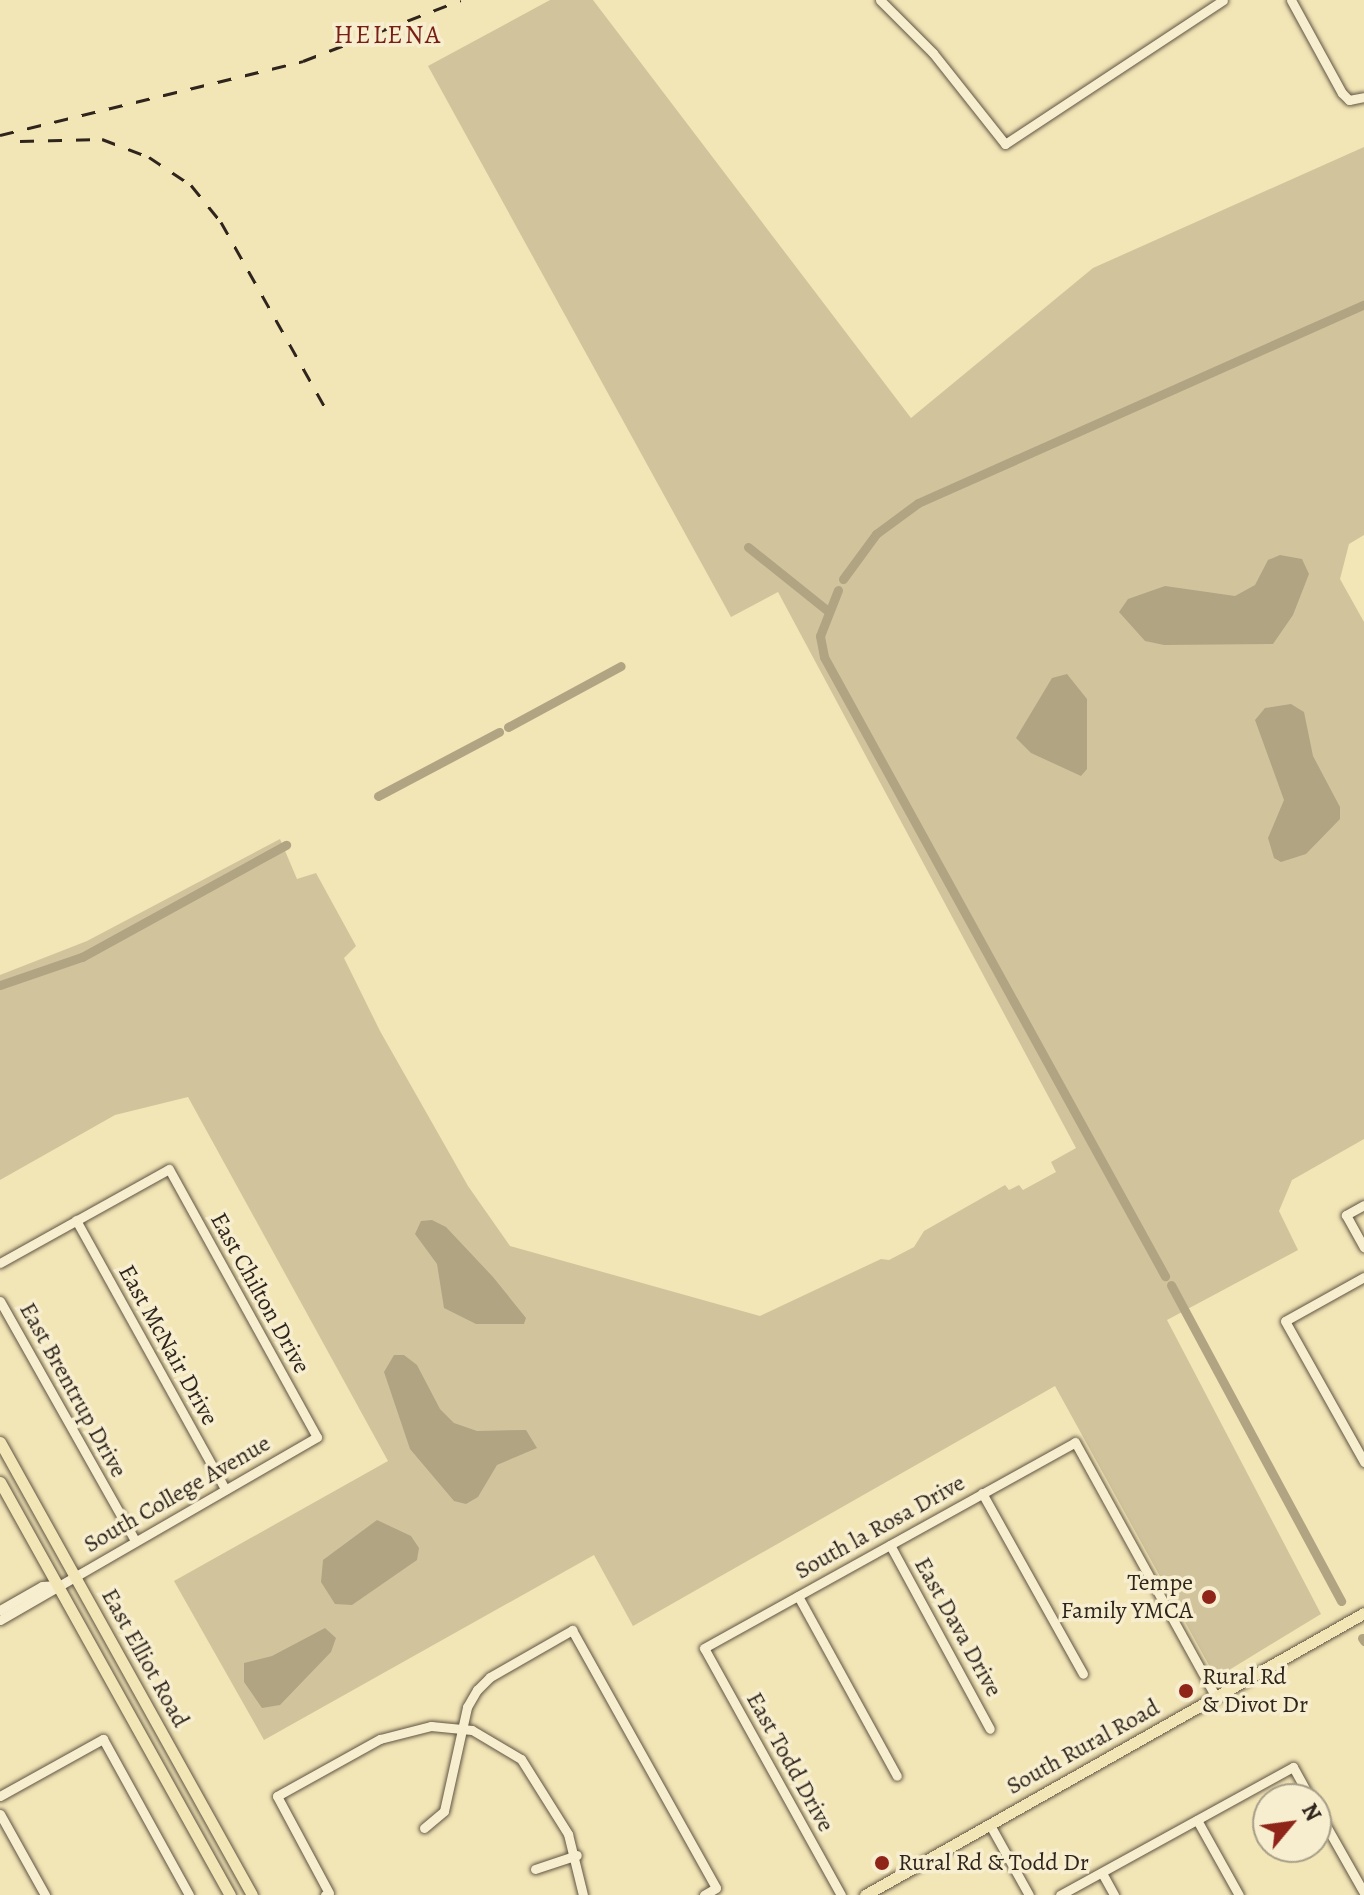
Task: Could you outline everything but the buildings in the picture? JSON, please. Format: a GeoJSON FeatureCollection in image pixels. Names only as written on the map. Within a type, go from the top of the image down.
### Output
{"type":"FeatureCollection","features":[{"type":"Feature","properties":{"kind":"main road","name":"East Elliot Road"},"geometry":{"type":"LineString","coordinates":[[0,1442],[252,1895]]}},
{"type":"Feature","properties":{"kind":"main road","name":"East Elliot Road"},"geometry":{"type":"LineString","coordinates":[[0,1482],[230,1895]]}},
{"type":"Feature","properties":{"kind":"main road","name":"South Rural Road"},"geometry":{"type":"LineString","coordinates":[[865,1895],[1364,1613]]}},
{"type":"Feature","properties":{"kind":"main road"},"geometry":{"type":"LineString","coordinates":[[107,1675],[124,1666]]}},
{"type":"Feature","properties":{"kind":"street"},"geometry":{"type":"LineString","coordinates":[[880,0],[933,53],[1005,144],[1219,1]]}},
{"type":"Feature","properties":{"kind":"street"},"geometry":{"type":"LineString","coordinates":[[1291,0],[1349,100],[1364,97]]}},
{"type":"Feature","properties":{"kind":"street","name":"East Chilton Drive"},"geometry":{"type":"LineString","coordinates":[[76,1220],[169,1169],[317,1437]]}},
{"type":"Feature","properties":{"kind":"street"},"geometry":{"type":"LineString","coordinates":[[1364,1205],[1346,1215],[1364,1247]]}},
{"type":"Feature","properties":{"kind":"street"},"geometry":{"type":"LineString","coordinates":[[0,1263],[76,1220]]}},
{"type":"Feature","properties":{"kind":"street","name":"East McNair Drive"},"geometry":{"type":"LineString","coordinates":[[76,1220],[225,1489]]}},
{"type":"Feature","properties":{"kind":"street"},"geometry":{"type":"LineString","coordinates":[[1364,1277],[1285,1321],[1364,1462]]}},
{"type":"Feature","properties":{"kind":"street","name":"East Brentrup Drive"},"geometry":{"type":"LineString","coordinates":[[0,1301],[135,1541]]}},
{"type":"Feature","properties":{"kind":"street","name":"South College Avenue"},"geometry":{"type":"LineString","coordinates":[[0,1620],[317,1437]]}},
{"type":"Feature","properties":{"kind":"street","name":"South la Rosa Drive"},"geometry":{"type":"LineString","coordinates":[[704,1648],[1075,1442],[1216,1697]]}},
{"type":"Feature","properties":{"kind":"street"},"geometry":{"type":"LineString","coordinates":[[982,1493],[1083,1674]]}},
{"type":"Feature","properties":{"kind":"street","name":"East Dava Drive"},"geometry":{"type":"LineString","coordinates":[[890,1545],[990,1729]]}},
{"type":"Feature","properties":{"kind":"street","name":"South College Avenue"},"geometry":{"type":"LineString","coordinates":[[0,1610],[42,1586],[57,1585]]}},
{"type":"Feature","properties":{"kind":"street"},"geometry":{"type":"LineString","coordinates":[[798,1596],[897,1776]]}},
{"type":"Feature","properties":{"kind":"street"},"geometry":{"type":"LineString","coordinates":[[15,1601],[20,1611]]}},
{"type":"Feature","properties":{"kind":"street"},"geometry":{"type":"LineString","coordinates":[[424,1828],[444,1811],[467,1707],[490,1677],[572,1630],[716,1888],[704,1895]]}},
{"type":"Feature","properties":{"kind":"street","name":"East Todd Drive"},"geometry":{"type":"LineString","coordinates":[[704,1648],[841,1895]]}},
{"type":"Feature","properties":{"kind":"street"},"geometry":{"type":"LineString","coordinates":[[327,1894],[277,1796],[401,1731],[431,1726],[462,1728],[496,1741],[521,1759],[537,1778],[577,1855],[583,1895]]}},
{"type":"Feature","properties":{"kind":"street"},"geometry":{"type":"LineString","coordinates":[[0,1796],[103,1739],[189,1895]]}},
{"type":"Feature","properties":{"kind":"street"},"geometry":{"type":"LineString","coordinates":[[1264,1783],[1293,1767],[1302,1783]]}},
{"type":"Feature","properties":{"kind":"street"},"geometry":{"type":"LineString","coordinates":[[1060,1895],[1252,1790]]}},
{"type":"Feature","properties":{"kind":"street"},"geometry":{"type":"LineString","coordinates":[[0,1814],[45,1895]]}},
{"type":"Feature","properties":{"kind":"street"},"geometry":{"type":"LineString","coordinates":[[1197,1820],[1239,1895]]}},
{"type":"Feature","properties":{"kind":"street"},"geometry":{"type":"LineString","coordinates":[[990,1825],[1029,1895]]}},
{"type":"Feature","properties":{"kind":"street"},"geometry":{"type":"LineString","coordinates":[[1332,1836],[1364,1893]]}},
{"type":"Feature","properties":{"kind":"street"},"geometry":{"type":"LineString","coordinates":[[535,1869],[577,1855]]}},
{"type":"Feature","properties":{"kind":"street"},"geometry":{"type":"LineString","coordinates":[[1102,1873],[1114,1895]]}},
{"type":"Feature","properties":{"kind":"shaded area"},"geometry":{"type":"Polygon","coordinates":[[[550,0],[593,0],[911,418],[1093,268],[1364,147],[1364,535],[1349,544],[1340,579],[1364,622],[1364,1139],[1292,1180],[1279,1211],[1298,1250],[1167,1320],[1321,1614],[1216,1678],[1055,1386],[633,1626],[594,1555],[264,1740],[174,1581],[388,1461],[188,1097],[115,1115],[0,1180],[0,975],[87,941],[280,839],[297,879],[316,873],[356,946],[344,958],[380,1031],[468,1186],[510,1246],[760,1316],[881,1259],[889,1260],[914,1247],[924,1231],[1005,1185],[1009,1190],[1019,1185],[1023,1190],[1056,1172],[1051,1162],[1076,1148],[778,592],[731,617],[428,66],[550,0]]]}},
{"type":"Feature","properties":{"kind":"shaded area"},"geometry":{"type":"Polygon","coordinates":[[[1280,555],[1302,559],[1309,574],[1293,615],[1273,644],[1164,645],[1145,641],[1119,612],[1128,599],[1165,586],[1235,596],[1255,585],[1268,560],[1280,555]]]}},
{"type":"Feature","properties":{"kind":"shaded area"},"geometry":{"type":"Polygon","coordinates":[[[1067,674],[1087,699],[1087,769],[1081,776],[1031,753],[1016,738],[1052,678],[1067,674]]]}},
{"type":"Feature","properties":{"kind":"shaded area"},"geometry":{"type":"Polygon","coordinates":[[[1291,704],[1304,712],[1313,756],[1340,807],[1340,819],[1306,854],[1281,862],[1274,858],[1268,838],[1284,800],[1255,720],[1265,708],[1291,704]]]}},
{"type":"Feature","properties":{"kind":"shaded area"},"geometry":{"type":"Polygon","coordinates":[[[432,1220],[446,1227],[493,1277],[526,1318],[524,1324],[476,1324],[444,1308],[437,1264],[415,1234],[421,1221],[432,1220]]]}},
{"type":"Feature","properties":{"kind":"shaded area"},"geometry":{"type":"Polygon","coordinates":[[[394,1355],[404,1355],[417,1365],[440,1409],[454,1423],[477,1431],[526,1430],[537,1448],[497,1465],[478,1497],[466,1504],[454,1501],[410,1449],[384,1372],[394,1355]]]}},
{"type":"Feature","properties":{"kind":"shaded area"},"geometry":{"type":"Polygon","coordinates":[[[377,1520],[411,1536],[419,1548],[417,1560],[352,1605],[335,1604],[321,1582],[323,1560],[377,1520]]]}},
{"type":"Feature","properties":{"kind":"shaded area"},"geometry":{"type":"Polygon","coordinates":[[[325,1628],[336,1638],[331,1652],[280,1705],[262,1708],[244,1682],[244,1663],[272,1656],[325,1628]]]}},
{"type":"Feature","properties":{"kind":"waterway"},"geometry":{"type":"LineString","coordinates":[[843,579],[876,534],[918,503],[1364,304]]}},
{"type":"Feature","properties":{"kind":"waterway"},"geometry":{"type":"LineString","coordinates":[[748,547],[828,611]]}},
{"type":"Feature","properties":{"kind":"waterway"},"geometry":{"type":"LineString","coordinates":[[838,590],[820,636],[824,657],[1165,1276]]}},
{"type":"Feature","properties":{"kind":"waterway"},"geometry":{"type":"LineString","coordinates":[[508,727],[621,666]]}},
{"type":"Feature","properties":{"kind":"waterway"},"geometry":{"type":"LineString","coordinates":[[378,796],[499,732]]}},
{"type":"Feature","properties":{"kind":"waterway"},"geometry":{"type":"LineString","coordinates":[[0,985],[82,957],[286,845]]}},
{"type":"Feature","properties":{"kind":"waterway"},"geometry":{"type":"LineString","coordinates":[[1171,1285],[1341,1601]]}},
{"type":"Feature","properties":{"kind":"railway"},"geometry":{"type":"LineString","coordinates":[[0,135],[303,61],[461,0]]}},
{"type":"Feature","properties":{"kind":"railway"},"geometry":{"type":"LineString","coordinates":[[20,141],[102,139],[149,157],[191,185],[221,222],[328,413]]}},
{"type":"Feature","properties":{"kind":"place","name":"Tempe Family YMCA"},"geometry":{"type":"Point","coordinates":[1209,1597]}},
{"type":"Feature","properties":{"kind":"place","name":"Rural Rd & Divot Dr"},"geometry":{"type":"Point","coordinates":[1186,1691]}},
{"type":"Feature","properties":{"kind":"place","name":"Rural Rd & Todd Dr"},"geometry":{"type":"Point","coordinates":[882,1863]}},
{"type":"Feature","properties":{"kind":"district","name":"HELENA"},"geometry":{"type":"Point","coordinates":[388,35]}}]}
